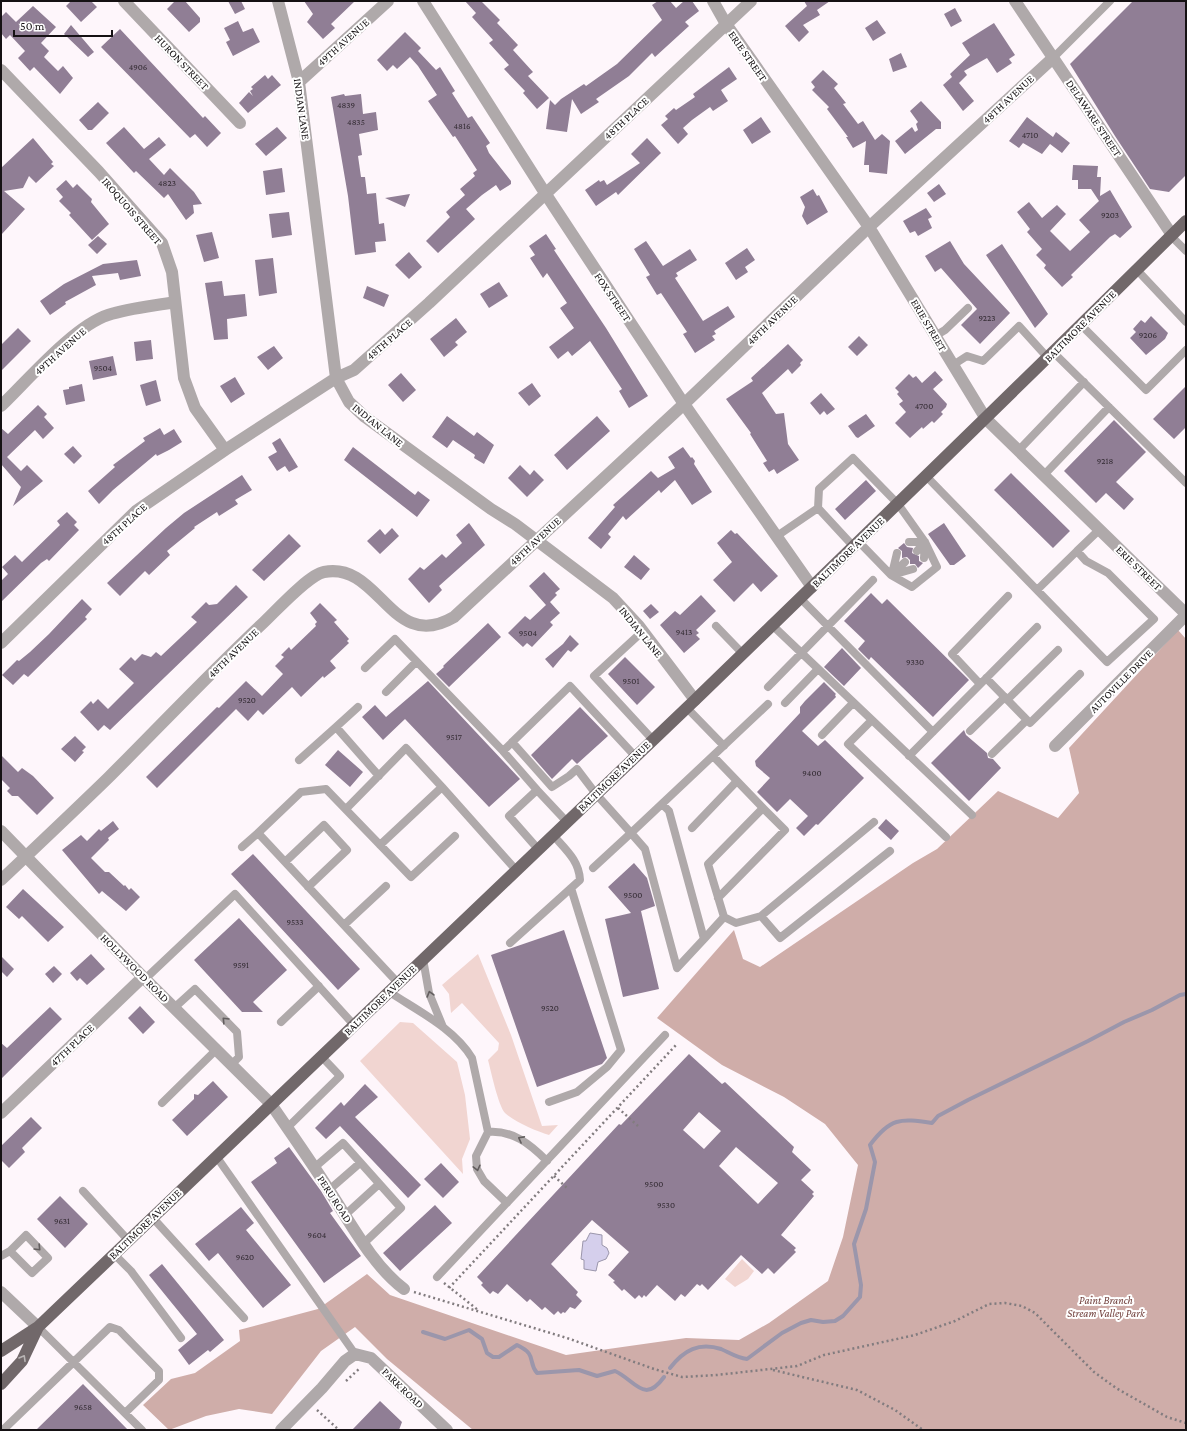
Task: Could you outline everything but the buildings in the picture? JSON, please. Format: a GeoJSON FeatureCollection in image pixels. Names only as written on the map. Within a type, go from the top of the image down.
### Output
{"type":"FeatureCollection","features":[{"type":"Feature","properties":{"kind":"main road","name":"BALTIMORE AVENUE"},"geometry":{"type":"LineString","coordinates":[[1,1351],[38,1327],[743,654],[771,624],[812,587],[986,419],[1186,221]]}},
{"type":"Feature","properties":{"kind":"main road","name":"BALTIMORE AVENUE"},"geometry":{"type":"LineString","coordinates":[[1,1384],[22,1361],[38,1327]]}},
{"type":"Feature","properties":{"kind":"street","name":"HURON STREET"},"geometry":{"type":"LineString","coordinates":[[124,1],[240,123]]}},
{"type":"Feature","properties":{"kind":"street","name":"INDIAN LANE"},"geometry":{"type":"LineString","coordinates":[[278,1],[299,82],[336,378],[350,402],[365,417],[613,598],[643,631],[691,704]]}},
{"type":"Feature","properties":{"kind":"street","name":"49TH AVENUE"},"geometry":{"type":"LineString","coordinates":[[299,82],[388,1]]}},
{"type":"Feature","properties":{"kind":"street","name":"FOX STREET"},"geometry":{"type":"LineString","coordinates":[[423,1],[545,193],[684,404],[812,587]]}},
{"type":"Feature","properties":{"kind":"street","name":"ERIE STREET"},"geometry":{"type":"LineString","coordinates":[[713,1],[726,24],[869,227],[986,419],[1186,614]]}},
{"type":"Feature","properties":{"kind":"street","name":"48TH PLACE"},"geometry":{"type":"LineString","coordinates":[[1,643],[136,511],[225,450],[336,378],[354,370],[429,303],[751,1]]}},
{"type":"Feature","properties":{"kind":"street","name":"DELAWARE STREET"},"geometry":{"type":"LineString","coordinates":[[1015,1],[1172,236]]}},
{"type":"Feature","properties":{"kind":"street","name":"48TH AVENUE"},"geometry":{"type":"LineString","coordinates":[[1,880],[252,634],[305,584],[322,572],[344,572],[354,575],[391,610],[406,620],[426,627],[436,626],[454,617],[684,404],[869,227],[1053,58]]}},
{"type":"Feature","properties":{"kind":"street","name":"IROQUOIS STREET"},"geometry":{"type":"LineString","coordinates":[[1,70],[99,172],[162,244],[172,272],[184,378],[190,396],[203,421],[225,450]]}},
{"type":"Feature","properties":{"kind":"street","name":"49TH AVENUE"},"geometry":{"type":"LineString","coordinates":[[1,406],[62,346],[91,324],[108,315],[175,302]]}},
{"type":"Feature","properties":{"kind":"street","name":"AUTOVILLE DRIVE"},"geometry":{"type":"LineString","coordinates":[[1055,746],[1186,614]]}},
{"type":"Feature","properties":{"kind":"street","name":"HOLLYWOOD ROAD"},"geometry":{"type":"LineString","coordinates":[[1,831],[144,978],[271,1104]]}},
{"type":"Feature","properties":{"kind":"street","name":"47TH PLACE"},"geometry":{"type":"LineString","coordinates":[[1,1113],[144,978]]}},
{"type":"Feature","properties":{"kind":"street","name":"PERU ROAD"},"geometry":{"type":"LineString","coordinates":[[271,1104],[315,1167],[364,1243],[393,1281],[404,1289]]}},
{"type":"Feature","properties":{"kind":"street"},"geometry":{"type":"LineString","coordinates":[[1,1292],[38,1327]]}},
{"type":"Feature","properties":{"kind":"street"},"geometry":{"type":"LineString","coordinates":[[281,1430],[322,1388],[345,1360],[355,1354]]}},
{"type":"Feature","properties":{"kind":"street","name":"PARK ROAD"},"geometry":{"type":"LineString","coordinates":[[355,1354],[371,1358],[447,1430]]}},
{"type":"Feature","properties":{"kind":"lane"},"geometry":{"type":"LineString","coordinates":[[1053,58],[1110,1]]}},
{"type":"Feature","properties":{"kind":"lane"},"geometry":{"type":"LineString","coordinates":[[1172,236],[1186,251]]}},
{"type":"Feature","properties":{"kind":"lane"},"geometry":{"type":"LineString","coordinates":[[1137,270],[1186,322]]}},
{"type":"Feature","properties":{"kind":"lane"},"geometry":{"type":"LineString","coordinates":[[935,336],[945,330],[968,308]]}},
{"type":"Feature","properties":{"kind":"lane"},"geometry":{"type":"LineString","coordinates":[[1081,325],[1146,390],[1186,350]]}},
{"type":"Feature","properties":{"kind":"lane"},"geometry":{"type":"LineString","coordinates":[[953,365],[967,356],[983,361],[1018,326],[1084,382],[1186,483]]}},
{"type":"Feature","properties":{"kind":"lane"},"geometry":{"type":"LineString","coordinates":[[1018,451],[1084,382]]}},
{"type":"Feature","properties":{"kind":"lane"},"geometry":{"type":"LineString","coordinates":[[1043,476],[1109,407]]}},
{"type":"Feature","properties":{"kind":"lane"},"geometry":{"type":"LineString","coordinates":[[853,458],[898,504],[926,542],[937,567],[912,587],[891,575],[818,508],[819,489],[853,458]]}},
{"type":"Feature","properties":{"kind":"lane"},"geometry":{"type":"LineString","coordinates":[[926,476],[1107,662],[1154,619],[1108,573],[1086,561],[1077,550]]}},
{"type":"Feature","properties":{"kind":"lane"},"geometry":{"type":"LineString","coordinates":[[777,536],[818,508]]}},
{"type":"Feature","properties":{"kind":"lane"},"geometry":{"type":"LineString","coordinates":[[1037,590],[1099,530]]}},
{"type":"Feature","properties":{"kind":"lane"},"geometry":{"type":"LineString","coordinates":[[909,542],[926,542]]}},
{"type":"Feature","properties":{"kind":"lane"},"geometry":{"type":"LineString","coordinates":[[917,550],[926,542]]}},
{"type":"Feature","properties":{"kind":"lane"},"geometry":{"type":"LineString","coordinates":[[924,558],[926,542]]}},
{"type":"Feature","properties":{"kind":"lane"},"geometry":{"type":"LineString","coordinates":[[891,575],[897,553]]}},
{"type":"Feature","properties":{"kind":"lane"},"geometry":{"type":"LineString","coordinates":[[891,575],[905,562]]}},
{"type":"Feature","properties":{"kind":"lane"},"geometry":{"type":"LineString","coordinates":[[891,575],[913,569]]}},
{"type":"Feature","properties":{"kind":"lane"},"geometry":{"type":"LineString","coordinates":[[768,687],[873,580]]}},
{"type":"Feature","properties":{"kind":"lane"},"geometry":{"type":"LineString","coordinates":[[1008,596],[952,654],[1006,699],[1030,723],[1080,674]]}},
{"type":"Feature","properties":{"kind":"lane"},"geometry":{"type":"LineString","coordinates":[[800,598],[933,732]]}},
{"type":"Feature","properties":{"kind":"lane"},"geometry":{"type":"LineString","coordinates":[[771,624],[972,815]]}},
{"type":"Feature","properties":{"kind":"lane"},"geometry":{"type":"LineString","coordinates":[[716,626],[743,654]]}},
{"type":"Feature","properties":{"kind":"lane"},"geometry":{"type":"LineString","coordinates":[[909,756],[1037,627]]}},
{"type":"Feature","properties":{"kind":"lane"},"geometry":{"type":"LineString","coordinates":[[643,631],[594,676],[653,740]]}},
{"type":"Feature","properties":{"kind":"lane"},"geometry":{"type":"LineString","coordinates":[[365,668],[395,639],[503,751],[567,822]]}},
{"type":"Feature","properties":{"kind":"lane"},"geometry":{"type":"LineString","coordinates":[[970,731],[1058,650]]}},
{"type":"Feature","properties":{"kind":"lane"},"geometry":{"type":"LineString","coordinates":[[386,692],[416,662]]}},
{"type":"Feature","properties":{"kind":"lane"},"geometry":{"type":"LineString","coordinates":[[785,703],[818,669]]}},
{"type":"Feature","properties":{"kind":"lane"},"geometry":{"type":"LineString","coordinates":[[503,751],[570,686],[635,756]]}},
{"type":"Feature","properties":{"kind":"lane"},"geometry":{"type":"LineString","coordinates":[[822,735],[853,703]]}},
{"type":"Feature","properties":{"kind":"lane"},"geometry":{"type":"LineString","coordinates":[[691,704],[724,746]]}},
{"type":"Feature","properties":{"kind":"lane"},"geometry":{"type":"LineString","coordinates":[[593,868],[768,704]]}},
{"type":"Feature","properties":{"kind":"lane"},"geometry":{"type":"LineString","coordinates":[[299,760],[358,707]]}},
{"type":"Feature","properties":{"kind":"lane"},"geometry":{"type":"LineString","coordinates":[[872,720],[848,744],[946,837]]}},
{"type":"Feature","properties":{"kind":"lane"},"geometry":{"type":"LineString","coordinates":[[992,754],[1027,720]]}},
{"type":"Feature","properties":{"kind":"lane"},"geometry":{"type":"LineString","coordinates":[[336,727],[379,776]]}},
{"type":"Feature","properties":{"kind":"lane"},"geometry":{"type":"LineString","coordinates":[[512,742],[552,787],[577,769],[596,794],[645,849],[678,968],[724,917]]}},
{"type":"Feature","properties":{"kind":"lane"},"geometry":{"type":"LineString","coordinates":[[346,809],[406,748],[516,870]]}},
{"type":"Feature","properties":{"kind":"lane"},"geometry":{"type":"LineString","coordinates":[[713,756],[785,830],[718,898]]}},
{"type":"Feature","properties":{"kind":"lane"},"geometry":{"type":"LineString","coordinates":[[692,828],[737,781]]}},
{"type":"Feature","properties":{"kind":"lane"},"geometry":{"type":"LineString","coordinates":[[380,845],[442,788]]}},
{"type":"Feature","properties":{"kind":"lane"},"geometry":{"type":"LineString","coordinates":[[242,847],[301,792],[326,789],[411,876],[455,836]]}},
{"type":"Feature","properties":{"kind":"lane"},"geometry":{"type":"LineString","coordinates":[[537,790],[509,816],[538,849]]}},
{"type":"Feature","properties":{"kind":"lane"},"geometry":{"type":"LineString","coordinates":[[662,804],[669,811],[704,939]]}},
{"type":"Feature","properties":{"kind":"lane"},"geometry":{"type":"LineString","coordinates":[[763,808],[708,864],[724,917],[736,923],[761,916],[874,822]]}},
{"type":"Feature","properties":{"kind":"lane"},"geometry":{"type":"LineString","coordinates":[[285,862],[324,825],[347,850],[308,887]]}},
{"type":"Feature","properties":{"kind":"lane"},"geometry":{"type":"LineString","coordinates":[[258,833],[398,983]]}},
{"type":"Feature","properties":{"kind":"lane"},"geometry":{"type":"LineString","coordinates":[[510,943],[580,880],[579,870],[574,858],[553,835]]}},
{"type":"Feature","properties":{"kind":"lane"},"geometry":{"type":"LineString","coordinates":[[761,916],[780,938],[890,851]]}},
{"type":"Feature","properties":{"kind":"lane"},"geometry":{"type":"LineString","coordinates":[[344,925],[386,886]]}},
{"type":"Feature","properties":{"kind":"lane"},"geometry":{"type":"LineString","coordinates":[[549,1102],[577,1092],[607,1067],[621,1050],[571,888]]}},
{"type":"Feature","properties":{"kind":"lane"},"geometry":{"type":"LineString","coordinates":[[144,978],[236,894],[354,1024]]}},
{"type":"Feature","properties":{"kind":"lane"},"geometry":{"type":"LineString","coordinates":[[423,959],[429,993],[443,1028]]}},
{"type":"Feature","properties":{"kind":"lane"},"geometry":{"type":"LineString","coordinates":[[281,1022],[319,986]]}},
{"type":"Feature","properties":{"kind":"lane"},"geometry":{"type":"LineString","coordinates":[[174,1008],[195,989],[237,1032],[239,1057],[231,1064]]}},
{"type":"Feature","properties":{"kind":"lane"},"geometry":{"type":"LineString","coordinates":[[388,992],[443,1028],[465,1048],[472,1058],[488,1132],[476,1156],[477,1169],[484,1181],[507,1203]]}},
{"type":"Feature","properties":{"kind":"lane"},"geometry":{"type":"LineString","coordinates":[[437,1277],[665,1035]]}},
{"type":"Feature","properties":{"kind":"lane"},"geometry":{"type":"LineString","coordinates":[[162,1103],[216,1050]]}},
{"type":"Feature","properties":{"kind":"lane"},"geometry":{"type":"LineString","coordinates":[[288,1127],[340,1076],[321,1056]]}},
{"type":"Feature","properties":{"kind":"lane"},"geometry":{"type":"LineString","coordinates":[[488,1132],[500,1132],[515,1136],[532,1146],[547,1160]]}},
{"type":"Feature","properties":{"kind":"lane"},"geometry":{"type":"LineString","coordinates":[[315,1167],[343,1143],[401,1208],[364,1243]]}},
{"type":"Feature","properties":{"kind":"lane"},"geometry":{"type":"LineString","coordinates":[[216,1156],[355,1354]]}},
{"type":"Feature","properties":{"kind":"lane"},"geometry":{"type":"LineString","coordinates":[[329,1190],[360,1163]]}},
{"type":"Feature","properties":{"kind":"lane"},"geometry":{"type":"LineString","coordinates":[[345,1215],[379,1184]]}},
{"type":"Feature","properties":{"kind":"lane"},"geometry":{"type":"LineString","coordinates":[[83,1191],[128,1240]]}},
{"type":"Feature","properties":{"kind":"lane"},"geometry":{"type":"LineString","coordinates":[[152,1217],[244,1318]]}},
{"type":"Feature","properties":{"kind":"lane"},"geometry":{"type":"LineString","coordinates":[[1,1256],[10,1251],[26,1235],[48,1258],[32,1273],[10,1251]]}},
{"type":"Feature","properties":{"kind":"lane"},"geometry":{"type":"LineString","coordinates":[[114,1254],[132,1270],[181,1338]]}},
{"type":"Feature","properties":{"kind":"lane"},"geometry":{"type":"LineString","coordinates":[[38,1327],[142,1430]]}},
{"type":"Feature","properties":{"kind":"lane"},"geometry":{"type":"LineString","coordinates":[[3,1430],[110,1327],[119,1330],[159,1371],[159,1380],[125,1413]]}},
{"type":"Feature","properties":{"kind":"path"},"geometry":{"type":"LineString","coordinates":[[449,1288],[676,1045]]}},
{"type":"Feature","properties":{"kind":"path"},"geometry":{"type":"LineString","coordinates":[[618,1108],[638,1126]]}},
{"type":"Feature","properties":{"kind":"path"},"geometry":{"type":"LineString","coordinates":[[554,1176],[567,1188]]}},
{"type":"Feature","properties":{"kind":"path"},"geometry":{"type":"LineString","coordinates":[[437,1277],[480,1311]]}},
{"type":"Feature","properties":{"kind":"path"},"geometry":{"type":"LineString","coordinates":[[404,1289],[594,1346],[654,1369],[682,1377],[771,1370],[797,1366],[824,1355],[915,1335],[955,1321],[989,1304],[1006,1303],[1022,1306],[1035,1314],[1094,1372],[1116,1388],[1167,1417],[1186,1423]]}},
{"type":"Feature","properties":{"kind":"path"},"geometry":{"type":"LineString","coordinates":[[771,1370],[857,1390],[895,1410],[923,1430]]}},
{"type":"Feature","properties":{"kind":"path"},"geometry":{"type":"LineString","coordinates":[[316,1409],[339,1430]]}},
{"type":"Feature","properties":{"kind":"shaded area"},"geometry":{"type":"Polygon","coordinates":[[[478,954],[511,1035],[542,1126],[558,1125],[549,1135],[514,1120],[505,1113],[497,1096],[488,1060],[498,1050],[499,1043],[462,1003],[451,1013],[449,994],[442,985],[478,954]]]}},
{"type":"Feature","properties":{"kind":"shaded area"},"geometry":{"type":"Polygon","coordinates":[[[400,1022],[413,1023],[457,1062],[465,1095],[470,1139],[462,1159],[463,1174],[360,1061],[400,1022]]]}},
{"type":"Feature","properties":{"kind":"shaded area"},"geometry":{"type":"Polygon","coordinates":[[[590,1233],[602,1235],[602,1245],[607,1248],[609,1253],[606,1259],[598,1262],[596,1271],[584,1269],[584,1260],[581,1259],[583,1241],[586,1241],[590,1233]]]}},
{"type":"Feature","properties":{"kind":"shaded area"},"geometry":{"type":"Polygon","coordinates":[[[742,1259],[754,1271],[748,1279],[735,1287],[725,1279],[742,1259]]]}},
{"type":"Feature","properties":{"kind":"green space","name":"Paint Branch Stream Valley Park"},"geometry":{"type":"Polygon","coordinates":[[[1178,630],[1186,639],[1186,1430],[473,1430],[387,1359],[355,1327],[321,1351],[272,1414],[239,1409],[206,1416],[169,1430],[143,1405],[171,1379],[195,1373],[240,1341],[239,1330],[318,1309],[367,1274],[390,1295],[566,1355],[686,1338],[739,1340],[769,1323],[828,1281],[843,1237],[858,1165],[825,1124],[784,1097],[722,1065],[657,1018],[734,930],[743,959],[760,967],[913,863],[937,849],[998,791],[1058,818],[1079,793],[1069,748],[1178,630]]]}},
{"type":"Feature","properties":{"kind":"waterway"},"geometry":{"type":"LineString","coordinates":[[670,1368],[686,1352],[706,1346],[721,1349],[747,1359],[782,1333],[801,1323],[811,1320],[823,1322],[835,1321],[843,1316],[860,1297],[861,1285],[854,1244],[866,1209],[875,1162],[870,1145],[884,1129],[896,1122],[912,1121],[932,1123],[938,1116],[968,1100],[1124,1022],[1152,1010],[1180,995],[1186,994]]}},
{"type":"Feature","properties":{"kind":"waterway"},"geometry":{"type":"LineString","coordinates":[[423,1332],[445,1339],[469,1330],[482,1339],[487,1353],[493,1357],[499,1357],[517,1345],[528,1352],[537,1373],[579,1370],[597,1376],[615,1371],[645,1390],[651,1389],[657,1385],[664,1377]]}}]}
